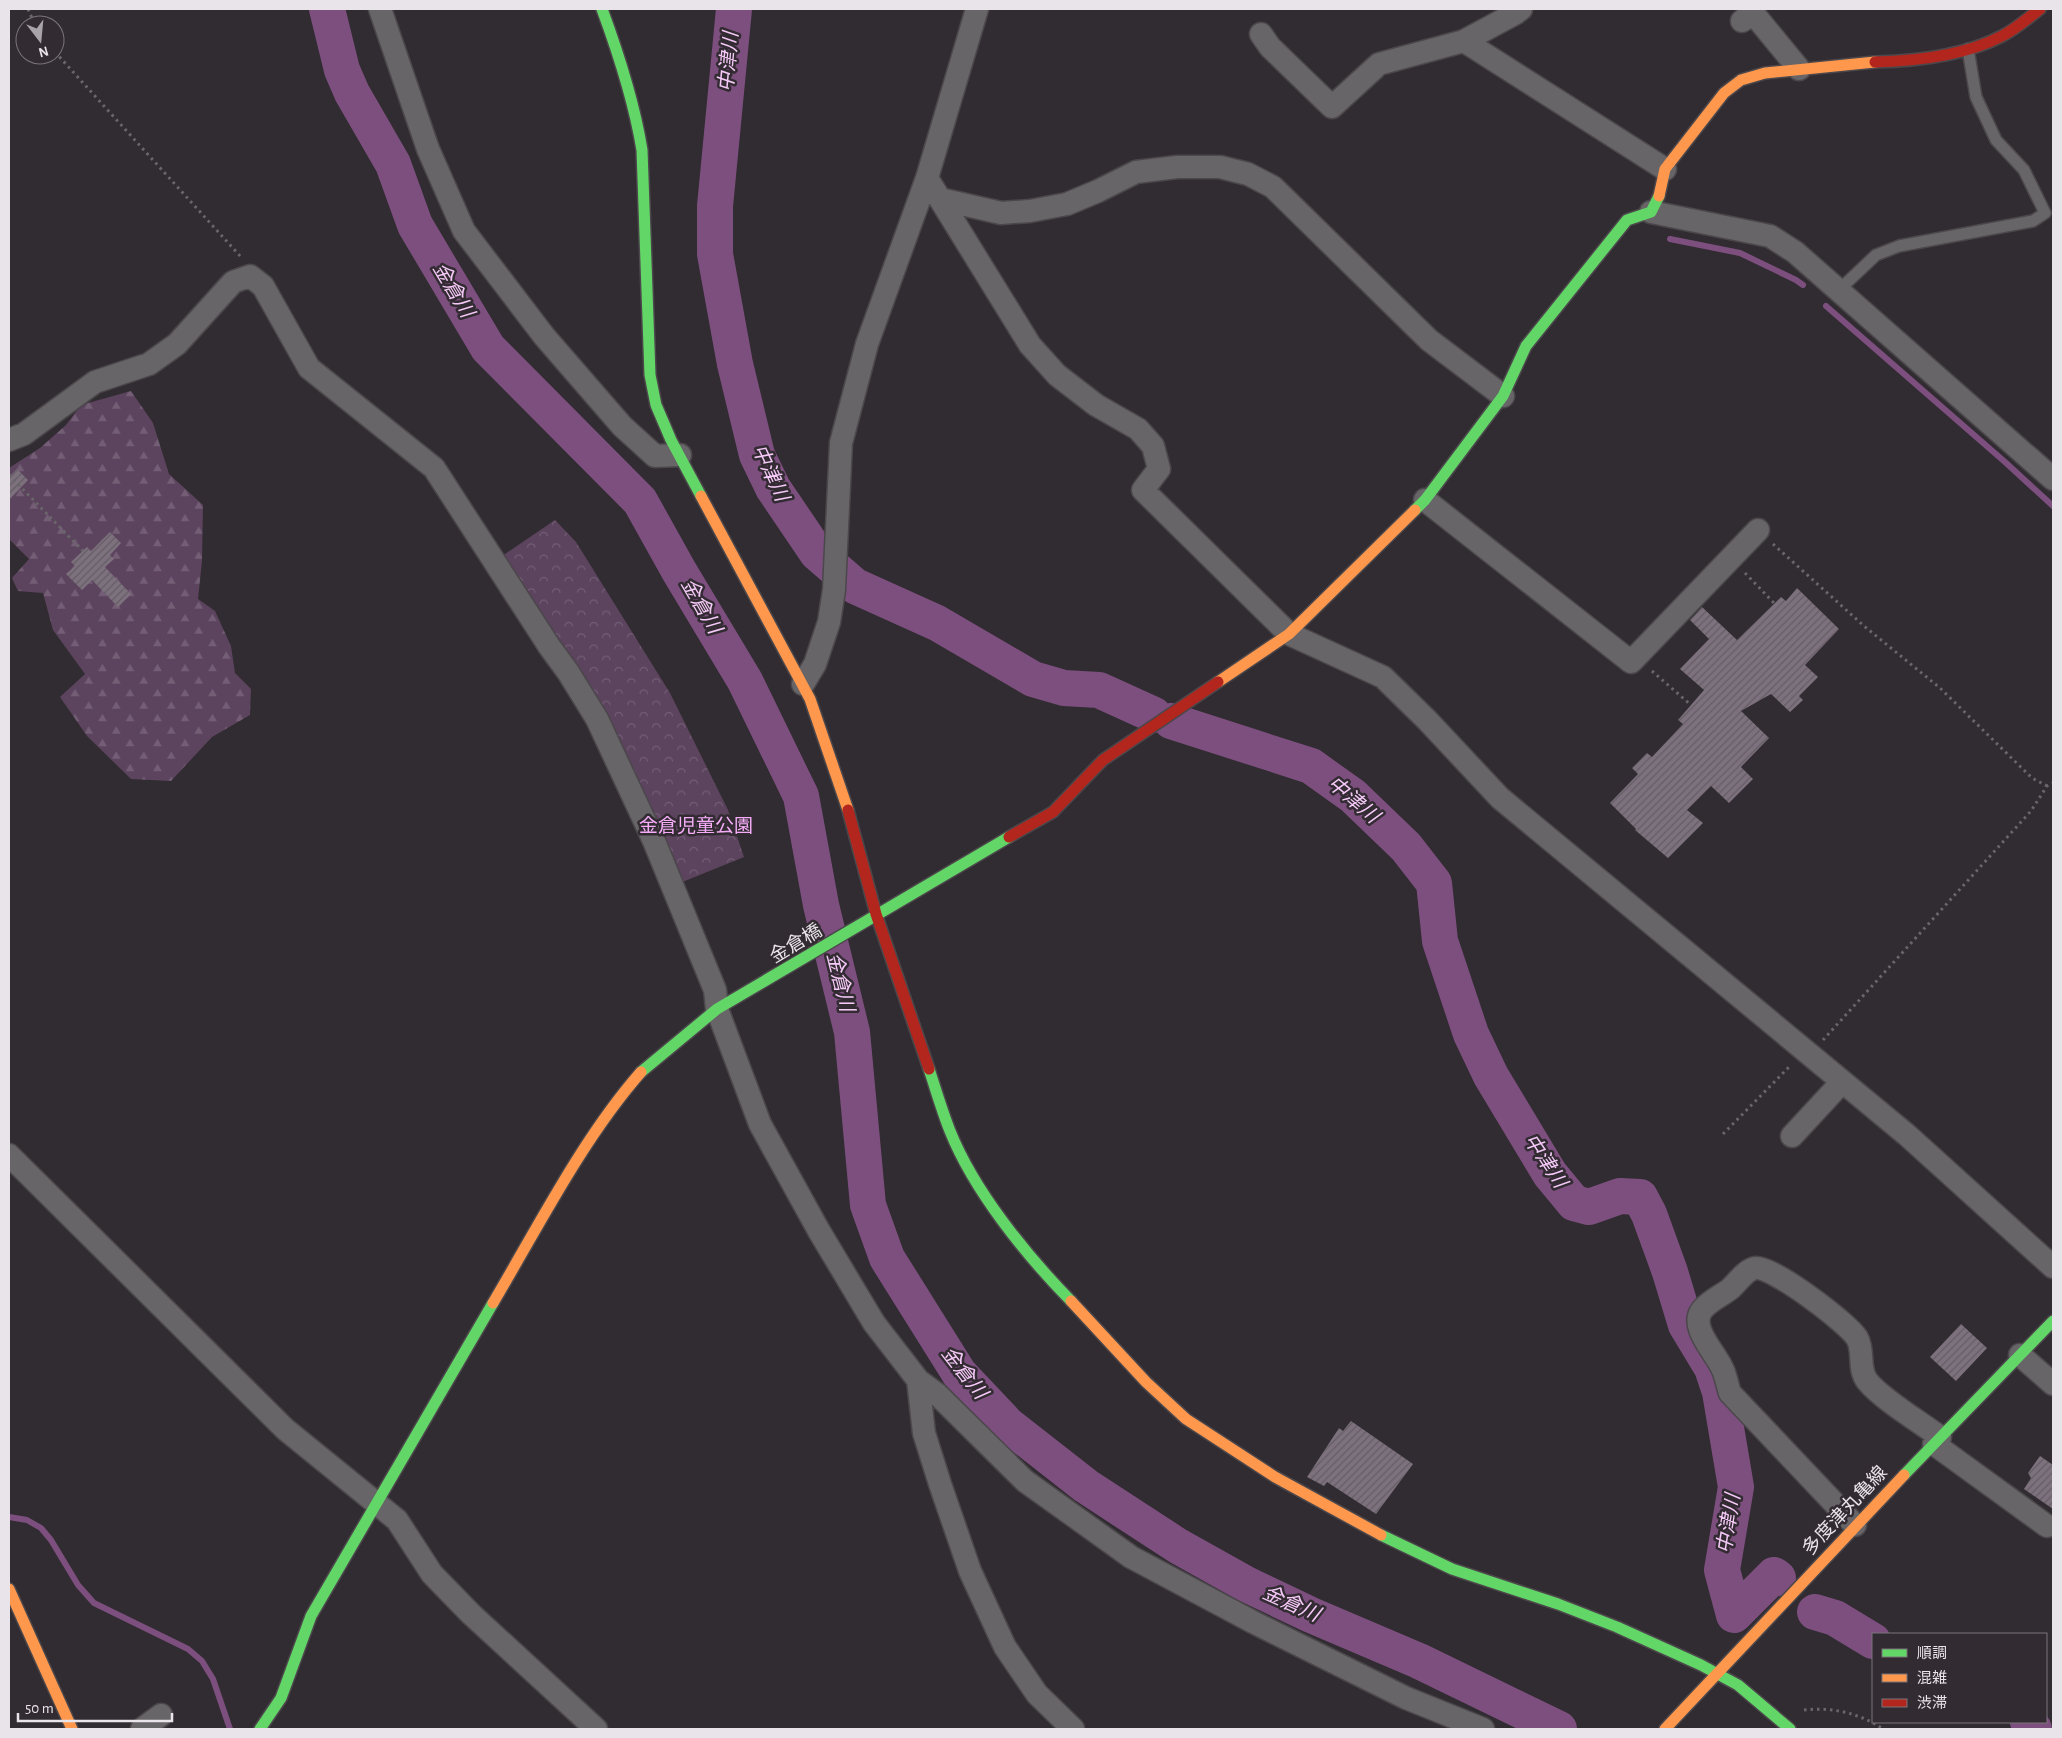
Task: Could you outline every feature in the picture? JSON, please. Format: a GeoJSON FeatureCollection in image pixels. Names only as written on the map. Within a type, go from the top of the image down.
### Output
{"type":"FeatureCollection","features":[{"type":"Feature","properties":{"kind":"street"},"geometry":{"type":"LineString","coordinates":[[380,9],[428,149],[464,231],[544,336],[622,426],[655,456],[680,456]]}},
{"type":"Feature","properties":{"kind":"street"},"geometry":{"type":"LineString","coordinates":[[602,9],[618,53],[636,113],[642,150],[650,375],[656,405],[680,456],[810,699],[854,827],[876,914],[950,1132],[975,1179],[998,1214],[1039,1268],[1075,1304],[1146,1382],[1186,1420],[1275,1477],[1391,1541],[1452,1570],[1558,1604],[1617,1627],[1717,1674],[1738,1686],[1786,1726]]}},
{"type":"Feature","properties":{"kind":"street"},"geometry":{"type":"LineString","coordinates":[[803,684],[815,664],[829,622],[834,590],[841,443],[867,344],[927,178],[977,9]]}},
{"type":"Feature","properties":{"kind":"street"},"geometry":{"type":"LineString","coordinates":[[1261,34],[1270,47],[1332,107],[1380,64],[1464,41],[1521,9]]}},
{"type":"Feature","properties":{"kind":"street"},"geometry":{"type":"LineString","coordinates":[[2040,9],[2003,36],[1968,49],[1913,61],[1865,62],[1799,69],[1765,73],[1741,80],[1724,92],[1664,169],[1658,196],[1651,212],[1770,236],[1795,252],[2053,479]]}},
{"type":"Feature","properties":{"kind":"street"},"geometry":{"type":"LineString","coordinates":[[1742,21],[1753,13],[1799,69]]}},
{"type":"Feature","properties":{"kind":"street"},"geometry":{"type":"LineString","coordinates":[[1464,41],[1664,169]]}},
{"type":"Feature","properties":{"kind":"street"},"geometry":{"type":"LineString","coordinates":[[940,199],[1001,213],[1030,211],[1067,204],[1136,172],[1177,167],[1220,166],[1248,174],[1273,187],[1430,340],[1503,396]]}},
{"type":"Feature","properties":{"kind":"street"},"geometry":{"type":"LineString","coordinates":[[927,178],[1030,345],[1057,375],[1096,405],[1138,429],[1153,446],[1159,469],[1144,490],[1289,634],[1383,677],[1500,798],[1907,1135],[2053,1267]]}},
{"type":"Feature","properties":{"kind":"street","name":"金倉橋"},"geometry":{"type":"LineString","coordinates":[[260,1729],[281,1698],[311,1616],[569,1173],[625,1090],[645,1067],[717,1009],[862,925],[876,914],[1053,812],[1103,760],[1289,634],[1425,500],[1503,396],[1526,346],[1627,220],[1651,212]]}},
{"type":"Feature","properties":{"kind":"street"},"geometry":{"type":"LineString","coordinates":[[9,440],[24,434],[95,382],[149,364],[177,344],[233,282],[250,276],[263,286],[309,368],[434,468],[597,719],[654,841],[715,990],[717,1009],[760,1124],[819,1231],[874,1323],[918,1380],[937,1394],[1025,1481],[1131,1557],[1253,1622],[1397,1694],[1483,1729]]}},
{"type":"Feature","properties":{"kind":"street"},"geometry":{"type":"LineString","coordinates":[[1425,500],[1631,662],[1758,530]]}},
{"type":"Feature","properties":{"kind":"street"},"geometry":{"type":"LineString","coordinates":[[1792,1136],[1842,1082]]}},
{"type":"Feature","properties":{"kind":"street"},"geometry":{"type":"LineString","coordinates":[[9,1155],[286,1429],[397,1520],[432,1574],[471,1614],[596,1729]]}},
{"type":"Feature","properties":{"kind":"street"},"geometry":{"type":"LineString","coordinates":[[1855,1526],[1730,1393],[1722,1368],[1701,1331],[1699,1317],[1702,1311],[1734,1286],[1750,1270],[1756,1268],[1771,1272],[1834,1314],[1858,1339],[1861,1367],[1867,1381],[1937,1440],[2047,1526]]}},
{"type":"Feature","properties":{"kind":"street","name":"多度津丸亀線"},"geometry":{"type":"LineString","coordinates":[[1665,1729],[1855,1526],[2053,1321]]}},
{"type":"Feature","properties":{"kind":"street"},"geometry":{"type":"LineString","coordinates":[[2020,1354],[2053,1384]]}},
{"type":"Feature","properties":{"kind":"street"},"geometry":{"type":"LineString","coordinates":[[918,1380],[924,1433],[970,1571],[1005,1647],[1037,1694],[1073,1729]]}},
{"type":"Feature","properties":{"kind":"street"},"geometry":{"type":"LineString","coordinates":[[9,1589],[72,1729]]}},
{"type":"Feature","properties":{"kind":"street"},"geometry":{"type":"LineString","coordinates":[[142,1729],[161,1715]]}},
{"type":"Feature","properties":{"kind":"lane"},"geometry":{"type":"LineString","coordinates":[[1839,290],[1876,255],[1899,246],[2033,221],[2045,213],[2024,170],[1996,140],[1992,132],[1976,97],[1968,49]]}},
{"type":"Feature","properties":{"kind":"path"},"geometry":{"type":"LineString","coordinates":[[65,63],[247,264],[250,276]]}},
{"type":"Feature","properties":{"kind":"path"},"geometry":{"type":"LineString","coordinates":[[9,475],[83,551]]}},
{"type":"Feature","properties":{"kind":"path"},"geometry":{"type":"LineString","coordinates":[[1758,530],[1864,626],[1940,688],[2032,778],[2047,786]]}},
{"type":"Feature","properties":{"kind":"path"},"geometry":{"type":"LineString","coordinates":[[1731,559],[1774,603]]}},
{"type":"Feature","properties":{"kind":"path"},"geometry":{"type":"LineString","coordinates":[[1636,657],[1690,705]]}},
{"type":"Feature","properties":{"kind":"path"},"geometry":{"type":"LineString","coordinates":[[1723,1134],[1801,1055],[1817,1048],[2031,811],[2047,786],[2053,783]]}},
{"type":"Feature","properties":{"kind":"path"},"geometry":{"type":"LineString","coordinates":[[1786,1726],[1801,1710],[1821,1708],[1847,1712],[1872,1722]]}},
{"type":"Feature","properties":{"kind":"green space"},"geometry":{"type":"Polygon","coordinates":[[[131,391],[153,423],[169,474],[203,505],[202,561],[198,599],[215,611],[231,646],[235,673],[251,689],[250,715],[212,737],[171,781],[131,779],[87,736],[60,697],[85,674],[53,630],[43,593],[18,591],[12,578],[29,559],[9,539],[9,468],[40,448],[66,425],[81,405],[131,391]]]}},
{"type":"Feature","properties":{"kind":"green space","name":"金倉児童公園"},"geometry":{"type":"Polygon","coordinates":[[[555,520],[576,542],[670,693],[728,810],[744,857],[680,883],[654,814],[617,739],[502,556],[555,520]]]}},
{"type":"Feature","properties":{"kind":"building"},"geometry":{"type":"Polygon","coordinates":[[[17,469],[28,480],[9,500],[9,477],[17,469]]]}},
{"type":"Feature","properties":{"kind":"building"},"geometry":{"type":"Polygon","coordinates":[[[110,532],[121,543],[110,555],[114,559],[105,567],[131,594],[118,607],[92,580],[82,590],[66,574],[75,566],[71,562],[87,547],[91,551],[110,532]]]}},
{"type":"Feature","properties":{"kind":"building"},"geometry":{"type":"Polygon","coordinates":[[[1797,588],[1839,629],[1805,665],[1818,677],[1799,696],[1803,700],[1790,712],[1771,694],[1741,711],[1769,738],[1741,767],[1753,779],[1729,803],[1711,786],[1687,810],[1703,823],[1668,858],[1635,830],[1610,803],[1638,774],[1632,768],[1647,753],[1652,757],[1683,724],[1678,720],[1704,690],[1680,669],[1709,639],[1690,620],[1702,607],[1737,640],[1781,597],[1786,601],[1797,588]]]}},
{"type":"Feature","properties":{"kind":"building"},"geometry":{"type":"Polygon","coordinates":[[[1961,1324],[1987,1348],[1956,1381],[1930,1357],[1961,1324]]]}},
{"type":"Feature","properties":{"kind":"building"},"geometry":{"type":"Polygon","coordinates":[[[1351,1421],[1413,1464],[1376,1514],[1327,1482],[1324,1486],[1307,1477],[1339,1428],[1343,1431],[1351,1421]]]}},
{"type":"Feature","properties":{"kind":"building"},"geometry":{"type":"Polygon","coordinates":[[[2040,1456],[2053,1465],[2053,1509],[2024,1489],[2031,1478],[2028,1473],[2040,1456]]]}},
{"type":"Feature","properties":{"kind":"waterway","name":"金倉川"},"geometry":{"type":"LineString","coordinates":[[327,9],[342,70],[352,93],[393,164],[415,225],[488,348],[640,501],[679,571],[745,681],[801,796],[821,905],[852,1032],[868,1205],[887,1258],[959,1373],[1008,1425],[1086,1486],[1178,1546],[1246,1584],[1311,1615],[1419,1661],[1559,1729]]}},
{"type":"Feature","properties":{"kind":"waterway","name":"中津川"},"geometry":{"type":"LineString","coordinates":[[734,9],[715,206],[715,254],[735,364],[757,455],[773,488],[817,553],[855,586],[937,623],[1033,679],[1064,688],[1099,690],[1154,715]]}},
{"type":"Feature","properties":{"kind":"waterway"},"geometry":{"type":"LineString","coordinates":[[1670,239],[1740,253],[1803,285]]}},
{"type":"Feature","properties":{"kind":"waterway"},"geometry":{"type":"LineString","coordinates":[[1826,306],[2053,506]]}},
{"type":"Feature","properties":{"kind":"waterway","name":"中津川"},"geometry":{"type":"LineString","coordinates":[[1171,721],[1311,766],[1353,796],[1406,847],[1434,883],[1440,941],[1471,1034],[1491,1076],[1550,1174],[1574,1203],[1589,1207],[1620,1196],[1640,1197],[1649,1214],[1670,1272],[1686,1325],[1712,1368],[1720,1392],[1736,1487],[1722,1570],[1734,1615],[1774,1575],[1778,1578]]}},
{"type":"Feature","properties":{"kind":"waterway"},"geometry":{"type":"LineString","coordinates":[[9,1517],[27,1520],[41,1528],[51,1540],[78,1585],[94,1603],[188,1649],[202,1661],[213,1679],[230,1729]]}},
{"type":"Feature","properties":{"kind":"waterway","name":"中津川"},"geometry":{"type":"LineString","coordinates":[[1815,1612],[1835,1618],[1872,1640]]}},
{"type":"Feature","properties":{"kind":"waterway","name":"中津川"},"geometry":{"type":"LineString","coordinates":[[2029,1723],[2034,1729]]}},
{"type":"Feature","properties":{"kind":"traffic: fast"},"geometry":{"type":"LineString","coordinates":[[602,9],[625,78],[642,150],[650,375],[656,405],[671,440],[701,496]]}},
{"type":"Feature","properties":{"kind":"traffic: fast"},"geometry":{"type":"LineString","coordinates":[[1415,510],[1425,500],[1503,396],[1526,346],[1627,220],[1651,212],[1659,196]]}},
{"type":"Feature","properties":{"kind":"traffic: fast"},"geometry":{"type":"LineString","coordinates":[[641,1072],[717,1009],[1009,837]]}},
{"type":"Feature","properties":{"kind":"traffic: fast"},"geometry":{"type":"LineString","coordinates":[[929,1069],[950,1131],[960,1154],[987,1199],[1019,1243],[1071,1301]]}},
{"type":"Feature","properties":{"kind":"traffic: fast"},"geometry":{"type":"LineString","coordinates":[[260,1729],[281,1698],[311,1616],[493,1303]]}},
{"type":"Feature","properties":{"kind":"traffic: fast"},"geometry":{"type":"LineString","coordinates":[[1904,1475],[2053,1321]]}},
{"type":"Feature","properties":{"kind":"traffic: fast"},"geometry":{"type":"LineString","coordinates":[[1381,1535],[1452,1569],[1558,1604],[1617,1627],[1701,1665],[1738,1685],[1790,1729]]}},
{"type":"Feature","properties":{"kind":"traffic: slow"},"geometry":{"type":"LineString","coordinates":[[1659,196],[1665,169],[1724,93],[1741,80],[1765,73],[1875,62]]}},
{"type":"Feature","properties":{"kind":"traffic: slow"},"geometry":{"type":"LineString","coordinates":[[701,496],[810,699],[848,810]]}},
{"type":"Feature","properties":{"kind":"traffic: slow"},"geometry":{"type":"LineString","coordinates":[[1218,682],[1289,634],[1415,510]]}},
{"type":"Feature","properties":{"kind":"traffic: slow"},"geometry":{"type":"LineString","coordinates":[[493,1303],[581,1154],[600,1125],[641,1072]]}},
{"type":"Feature","properties":{"kind":"traffic: slow"},"geometry":{"type":"LineString","coordinates":[[1071,1301],[1146,1382],[1186,1419],[1275,1477],[1381,1535]]}},
{"type":"Feature","properties":{"kind":"traffic: slow"},"geometry":{"type":"LineString","coordinates":[[1665,1729],[1904,1475]]}},
{"type":"Feature","properties":{"kind":"traffic: slow"},"geometry":{"type":"LineString","coordinates":[[9,1589],[72,1729]]}},
{"type":"Feature","properties":{"kind":"traffic: jam"},"geometry":{"type":"LineString","coordinates":[[1875,62],[1924,59],[1972,48],[2007,33],[2040,9]]}},
{"type":"Feature","properties":{"kind":"traffic: jam"},"geometry":{"type":"LineString","coordinates":[[1009,837],[1053,812],[1103,760],[1218,682]]}},
{"type":"Feature","properties":{"kind":"traffic: jam"},"geometry":{"type":"LineString","coordinates":[[848,810],[876,914],[929,1069]]}}]}
